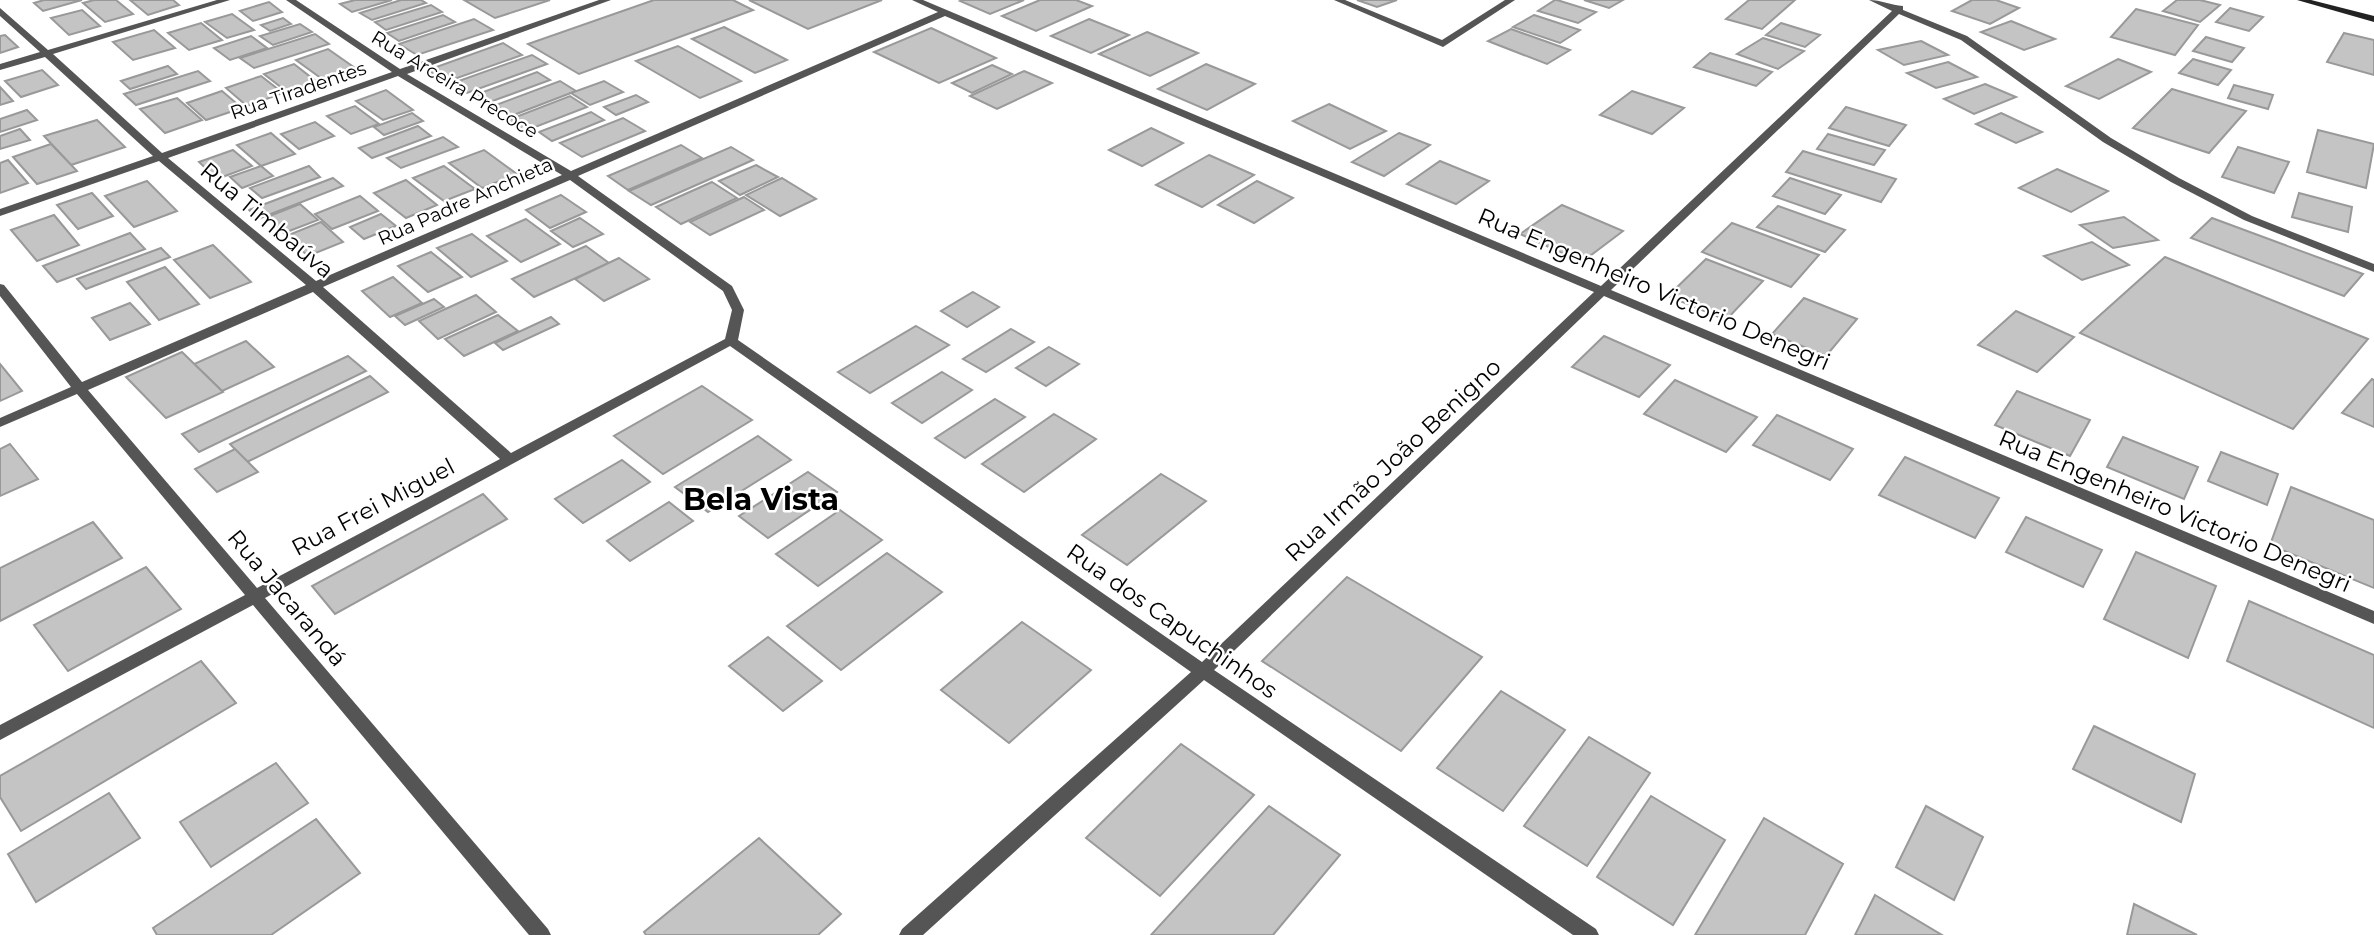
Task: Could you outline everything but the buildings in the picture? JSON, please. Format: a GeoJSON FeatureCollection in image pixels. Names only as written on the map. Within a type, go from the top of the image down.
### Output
{"type":"FeatureCollection","features":[{"type":"Feature","properties":{"kind":"main road"},"geometry":{"type":"LineString","coordinates":[[2301,0],[2374,19]]}},
{"type":"Feature","properties":{"kind":"street"},"geometry":{"type":"LineString","coordinates":[[0,67],[226,0]]}},
{"type":"Feature","properties":{"kind":"street","name":"Rua Arceira Precoce"},"geometry":{"type":"LineString","coordinates":[[290,0],[399,73],[569,174],[728,289],[738,310],[731,341]]}},
{"type":"Feature","properties":{"kind":"street","name":"Rua Tiradentes"},"geometry":{"type":"LineString","coordinates":[[0,213],[607,0]]}},
{"type":"Feature","properties":{"kind":"street","name":"Rua Engenheiro Victorio Denegri"},"geometry":{"type":"LineString","coordinates":[[916,0],[2374,618]]}},
{"type":"Feature","properties":{"kind":"street"},"geometry":{"type":"LineString","coordinates":[[1338,0],[1443,44],[1511,0]]}},
{"type":"Feature","properties":{"kind":"street"},"geometry":{"type":"LineString","coordinates":[[1873,0],[1900,8],[1964,38],[2107,140],[2175,180],[2248,218],[2374,268]]}},
{"type":"Feature","properties":{"kind":"street","name":"Rua Irmão João Benigno"},"geometry":{"type":"LineString","coordinates":[[909,935],[1203,671],[1900,8]]}},
{"type":"Feature","properties":{"kind":"street","name":"Rua Timbaúva"},"geometry":{"type":"LineString","coordinates":[[0,10],[160,156],[314,286],[509,459]]}},
{"type":"Feature","properties":{"kind":"street","name":"Rua Padre Anchieta"},"geometry":{"type":"LineString","coordinates":[[0,423],[946,12]]}},
{"type":"Feature","properties":{"kind":"street","name":"Rua Jacarandá"},"geometry":{"type":"LineString","coordinates":[[0,288],[80,389],[541,935]]}},
{"type":"Feature","properties":{"kind":"street","name":"Rua Frei Miguel"},"geometry":{"type":"LineString","coordinates":[[0,733],[731,341]]}},
{"type":"Feature","properties":{"kind":"street","name":"Rua dos Capuchinhos"},"geometry":{"type":"LineString","coordinates":[[731,341],[1203,671],[1589,935]]}},
{"type":"Feature","properties":{"kind":"district","name":"Bela Vista"},"geometry":{"type":"Point","coordinates":[761,500]}}]}
